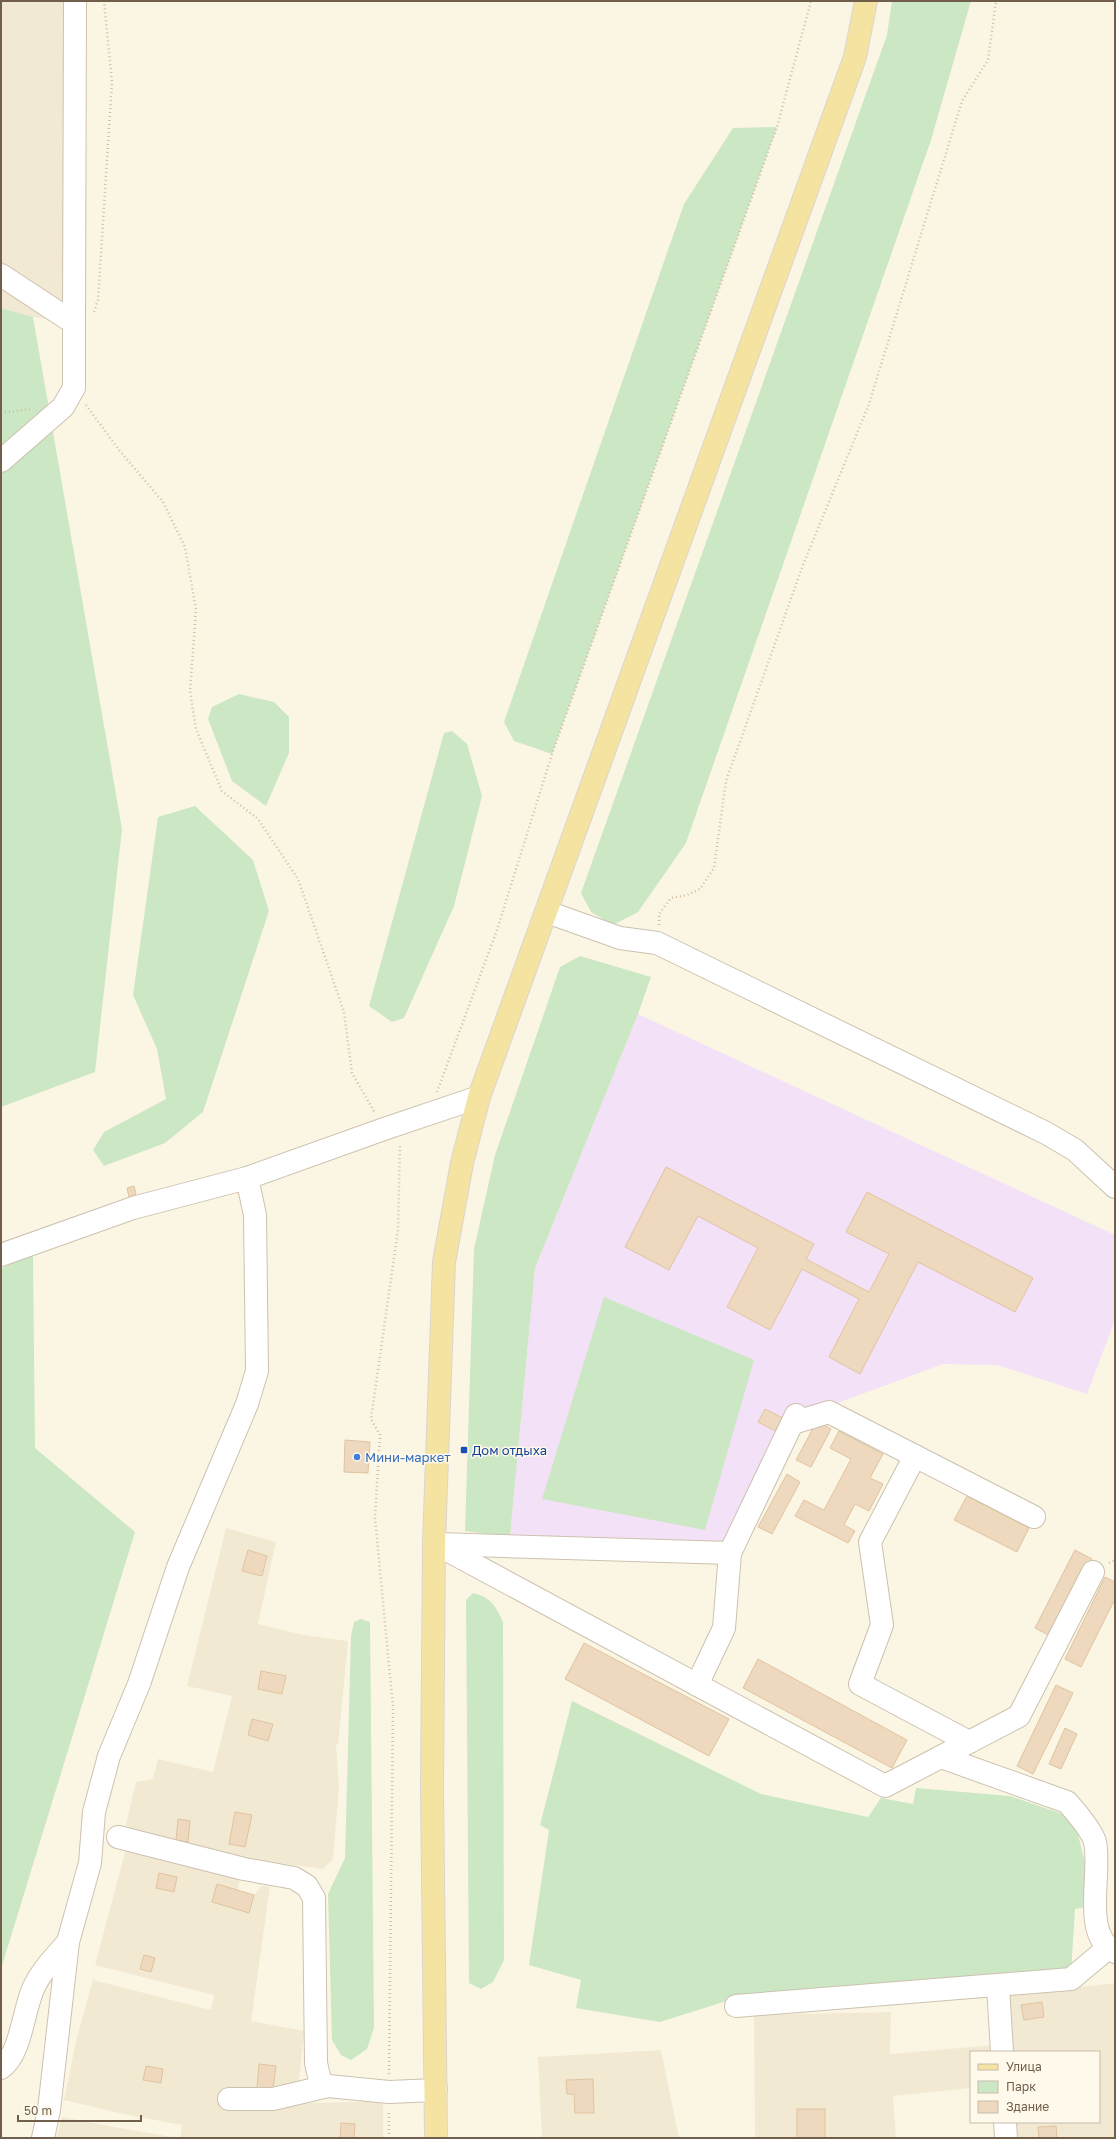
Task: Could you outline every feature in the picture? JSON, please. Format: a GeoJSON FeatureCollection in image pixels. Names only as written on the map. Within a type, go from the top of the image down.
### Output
{"type":"FeatureCollection","features":[{"type":"Feature","properties":{"kind":"main road"},"geometry":{"type":"LineString","coordinates":[[436,2138],[432,1796],[434,1543],[444,1262],[462,1163],[480,1097],[855,57],[866,1]]}},
{"type":"Feature","properties":{"kind":"street"},"geometry":{"type":"LineString","coordinates":[[1,461],[63,407],[74,388],[84,319],[75,1]]}},
{"type":"Feature","properties":{"kind":"street"},"geometry":{"type":"LineString","coordinates":[[1,274],[84,319]]}},
{"type":"Feature","properties":{"kind":"street"},"geometry":{"type":"LineString","coordinates":[[546,912],[620,938],[658,943],[1046,1133],[1075,1150],[1115,1187]]}},
{"type":"Feature","properties":{"kind":"street"},"geometry":{"type":"LineString","coordinates":[[1,1255],[133,1208],[247,1178],[392,1126],[480,1097]]}},
{"type":"Feature","properties":{"kind":"street"},"geometry":{"type":"LineString","coordinates":[[42,2138],[49,2110],[68,1942],[90,1863],[94,1812],[109,1756],[139,1684],[178,1567],[247,1404],[258,1371],[255,1215],[247,1178]]}},
{"type":"Feature","properties":{"kind":"street"},"geometry":{"type":"LineString","coordinates":[[697,1685],[724,1628],[730,1553],[794,1419],[829,1412],[1034,1517]]}},
{"type":"Feature","properties":{"kind":"street"},"geometry":{"type":"LineString","coordinates":[[915,1456],[870,1542],[882,1625],[860,1684],[969,1742]]}},
{"type":"Feature","properties":{"kind":"street"},"geometry":{"type":"LineString","coordinates":[[434,1543],[730,1553]]}},
{"type":"Feature","properties":{"kind":"street"},"geometry":{"type":"LineString","coordinates":[[434,1543],[885,1786],[1019,1716],[1093,1572]]}},
{"type":"Feature","properties":{"kind":"street"},"geometry":{"type":"LineString","coordinates":[[736,2006],[1071,1979],[1111,1950],[1096,1928],[1095,1842],[1076,1812],[1067,1802],[941,1757]]}},
{"type":"Feature","properties":{"kind":"street"},"geometry":{"type":"LineString","coordinates":[[118,1837],[244,1869],[294,1878],[307,1886],[314,1898],[316,2063],[320,2081],[328,2086]]}},
{"type":"Feature","properties":{"kind":"street"},"geometry":{"type":"LineString","coordinates":[[1,2068],[14,2052],[33,1989],[44,1969],[68,1942]]}},
{"type":"Feature","properties":{"kind":"street"},"geometry":{"type":"LineString","coordinates":[[998,1986],[1002,2051]]}},
{"type":"Feature","properties":{"kind":"street"},"geometry":{"type":"LineString","coordinates":[[229,2099],[274,2099],[328,2086],[389,2092],[436,2090]]}},
{"type":"Feature","properties":{"kind":"street"},"geometry":{"type":"LineString","coordinates":[[1005,2123],[1006,2138]]}},
{"type":"Feature","properties":{"kind":"path"},"geometry":{"type":"LineString","coordinates":[[84,319],[98,300],[112,82],[104,1]]}},
{"type":"Feature","properties":{"kind":"path"},"geometry":{"type":"LineString","coordinates":[[428,1115],[497,930],[555,747],[777,127],[811,1]]}},
{"type":"Feature","properties":{"kind":"path"},"geometry":{"type":"LineString","coordinates":[[658,943],[660,914],[671,898],[687,895],[700,889],[714,868],[726,780],[803,565],[869,404],[962,100],[988,60],[996,1]]}},
{"type":"Feature","properties":{"kind":"path"},"geometry":{"type":"LineString","coordinates":[[74,388],[119,450],[163,502],[185,547],[196,610],[190,691],[196,729],[222,792],[258,819],[298,878],[344,1012],[352,1073],[392,1126],[398,1230],[371,1419],[380,1435],[375,1518],[393,1707],[389,2138]]}},
{"type":"Feature","properties":{"kind":"shaded area"},"geometry":{"type":"Polygon","coordinates":[[[1,1],[86,1],[84,325],[33,317],[1,308],[1,1]]]}},
{"type":"Feature","properties":{"kind":"shaded area"},"geometry":{"type":"Polygon","coordinates":[[[638,1014],[1115,1235],[1115,1320],[1087,1394],[997,1365],[943,1364],[800,1417],[723,1544],[510,1537],[535,1268],[638,1014]]]}},
{"type":"Feature","properties":{"kind":"shaded area"},"geometry":{"type":"Polygon","coordinates":[[[226,1528],[276,1542],[258,1624],[303,1635],[348,1641],[338,1745],[336,1743],[339,1788],[333,1859],[323,1869],[248,1859],[124,1833],[136,1782],[153,1779],[158,1759],[213,1772],[232,1696],[187,1686],[226,1528]]]}},
{"type":"Feature","properties":{"kind":"shaded area"},"geometry":{"type":"Polygon","coordinates":[[[126,1849],[240,1874],[238,1890],[254,1895],[262,1886],[270,1887],[251,2021],[304,2031],[299,2081],[276,2093],[224,2089],[223,2106],[383,2101],[383,2138],[180,2138],[182,2125],[123,2114],[64,2100],[76,2041],[93,1980],[211,2010],[214,1995],[95,1965],[126,1849]]]}},
{"type":"Feature","properties":{"kind":"shaded area"},"geometry":{"type":"Polygon","coordinates":[[[1115,1983],[1115,2138],[1014,2138],[1013,2123],[1100,2123],[1100,2051],[1008,2051],[1003,1996],[1115,1983]]]}},
{"type":"Feature","properties":{"kind":"shaded area"},"geometry":{"type":"Polygon","coordinates":[[[891,2012],[890,2054],[994,2045],[995,2051],[970,2051],[970,2088],[893,2096],[896,2138],[755,2138],[754,2015],[891,2012]]]}},
{"type":"Feature","properties":{"kind":"shaded area"},"geometry":{"type":"Polygon","coordinates":[[[661,2050],[679,2138],[542,2138],[538,2057],[661,2050]]]}},
{"type":"Feature","properties":{"kind":"shaded area"},"geometry":{"type":"Polygon","coordinates":[[[62,2117],[120,2128],[178,2138],[56,2138],[62,2117]]]}},
{"type":"Feature","properties":{"kind":"green space"},"geometry":{"type":"Polygon","coordinates":[[[892,1],[971,1],[931,140],[686,843],[638,912],[613,925],[591,912],[581,893],[887,35],[892,1]]]}},
{"type":"Feature","properties":{"kind":"green space"},"geometry":{"type":"Polygon","coordinates":[[[777,127],[552,754],[514,741],[504,722],[684,204],[733,128],[777,127]]]}},
{"type":"Feature","properties":{"kind":"green space"},"geometry":{"type":"Polygon","coordinates":[[[1,308],[33,317],[122,829],[95,1072],[1,1107],[1,308]]]}},
{"type":"Feature","properties":{"kind":"green space"},"geometry":{"type":"Polygon","coordinates":[[[239,694],[274,702],[289,717],[289,753],[266,806],[232,781],[208,719],[212,707],[239,694]]]}},
{"type":"Feature","properties":{"kind":"green space"},"geometry":{"type":"Polygon","coordinates":[[[452,731],[467,744],[482,796],[454,906],[404,1018],[392,1022],[369,1006],[444,733],[452,731]]]}},
{"type":"Feature","properties":{"kind":"green space"},"geometry":{"type":"Polygon","coordinates":[[[195,806],[253,860],[269,911],[203,1112],[165,1143],[104,1166],[93,1150],[104,1132],[166,1099],[157,1049],[133,995],[158,817],[195,806]]]}},
{"type":"Feature","properties":{"kind":"green space"},"geometry":{"type":"Polygon","coordinates":[[[580,956],[651,977],[638,1014],[535,1268],[510,1537],[465,1531],[474,1249],[495,1155],[560,967],[580,956]]]}},
{"type":"Feature","properties":{"kind":"green space"},"geometry":{"type":"Polygon","coordinates":[[[33,1255],[35,1448],[135,1532],[1,1969],[1,1268],[33,1255]]]}},
{"type":"Feature","properties":{"kind":"green space"},"geometry":{"type":"Polygon","coordinates":[[[604,1297],[754,1360],[705,1530],[542,1499],[604,1297]]]}},
{"type":"Feature","properties":{"kind":"green space"},"geometry":{"type":"Polygon","coordinates":[[[473,1593],[489,1600],[503,1622],[504,1960],[493,1982],[481,1989],[469,1983],[466,1600],[473,1593]]]}},
{"type":"Feature","properties":{"kind":"green space"},"geometry":{"type":"Polygon","coordinates":[[[361,1619],[370,1622],[374,2028],[367,2049],[351,2060],[341,2055],[332,2040],[328,1894],[345,1858],[351,1636],[354,1622],[361,1619]]]}},
{"type":"Feature","properties":{"kind":"green space"},"geometry":{"type":"Polygon","coordinates":[[[572,1701],[761,1794],[868,1817],[881,1798],[913,1804],[916,1788],[1010,1796],[1074,1818],[1085,1863],[1086,1907],[1075,1909],[1071,1972],[739,1997],[660,2022],[576,2008],[581,1980],[529,1965],[549,1830],[540,1825],[572,1701]]]}},
{"type":"Feature","properties":{"kind":"building"},"geometry":{"type":"Polygon","coordinates":[[[666,1167],[814,1244],[806,1259],[869,1292],[889,1254],[846,1232],[867,1192],[1033,1278],[1015,1312],[918,1262],[860,1374],[829,1357],[859,1299],[802,1269],[770,1330],[727,1307],[758,1248],[698,1216],[669,1270],[625,1247],[666,1167]]]}},
{"type":"Feature","properties":{"kind":"building"},"geometry":{"type":"Polygon","coordinates":[[[134,1186],[136,1194],[129,1197],[127,1188],[134,1186]]]}},
{"type":"Feature","properties":{"kind":"building"},"geometry":{"type":"Polygon","coordinates":[[[765,1409],[785,1419],[779,1433],[758,1422],[765,1409]]]}},
{"type":"Feature","properties":{"kind":"building"},"geometry":{"type":"Polygon","coordinates":[[[817,1421],[831,1429],[811,1467],[796,1460],[817,1421]]]}},
{"type":"Feature","properties":{"kind":"building"},"geometry":{"type":"Polygon","coordinates":[[[839,1431],[883,1454],[870,1478],[883,1484],[869,1511],[855,1504],[844,1525],[855,1531],[848,1543],[795,1516],[804,1500],[824,1510],[851,1459],[830,1448],[839,1431]]]}},
{"type":"Feature","properties":{"kind":"building","name":"Мини-маркет"},"geometry":{"type":"Polygon","coordinates":[[[345,1440],[370,1442],[368,1473],[344,1472],[345,1440]]]}},
{"type":"Feature","properties":{"kind":"building"},"geometry":{"type":"Polygon","coordinates":[[[787,1474],[800,1482],[772,1534],[758,1527],[787,1474]]]}},
{"type":"Feature","properties":{"kind":"building"},"geometry":{"type":"Polygon","coordinates":[[[967,1496],[1029,1528],[1017,1552],[954,1520],[967,1496]]]}},
{"type":"Feature","properties":{"kind":"building"},"geometry":{"type":"Polygon","coordinates":[[[248,1550],[267,1556],[262,1576],[242,1571],[248,1550]]]}},
{"type":"Feature","properties":{"kind":"building"},"geometry":{"type":"Polygon","coordinates":[[[1075,1550],[1092,1559],[1052,1637],[1035,1628],[1075,1550]]]}},
{"type":"Feature","properties":{"kind":"building"},"geometry":{"type":"Polygon","coordinates":[[[1105,1577],[1115,1582],[1115,1599],[1081,1667],[1065,1659],[1105,1577]]]}},
{"type":"Feature","properties":{"kind":"building"},"geometry":{"type":"Polygon","coordinates":[[[584,1643],[729,1719],[709,1756],[565,1679],[584,1643]]]}},
{"type":"Feature","properties":{"kind":"building"},"geometry":{"type":"Polygon","coordinates":[[[758,1659],[907,1740],[892,1768],[743,1688],[758,1659]]]}},
{"type":"Feature","properties":{"kind":"building"},"geometry":{"type":"Polygon","coordinates":[[[261,1671],[286,1676],[282,1694],[258,1689],[261,1671]]]}},
{"type":"Feature","properties":{"kind":"building"},"geometry":{"type":"Polygon","coordinates":[[[1056,1685],[1073,1693],[1033,1774],[1017,1766],[1056,1685]]]}},
{"type":"Feature","properties":{"kind":"building"},"geometry":{"type":"Polygon","coordinates":[[[252,1719],[273,1724],[268,1741],[248,1735],[252,1719]]]}},
{"type":"Feature","properties":{"kind":"building"},"geometry":{"type":"Polygon","coordinates":[[[1065,1728],[1077,1734],[1061,1769],[1049,1764],[1065,1728]]]}},
{"type":"Feature","properties":{"kind":"building"},"geometry":{"type":"Polygon","coordinates":[[[235,1812],[252,1815],[245,1847],[229,1844],[235,1812]]]}},
{"type":"Feature","properties":{"kind":"building"},"geometry":{"type":"Polygon","coordinates":[[[178,1819],[190,1821],[188,1842],[176,1840],[178,1819]]]}},
{"type":"Feature","properties":{"kind":"building"},"geometry":{"type":"Polygon","coordinates":[[[159,1873],[177,1877],[174,1892],[156,1888],[159,1873]]]}},
{"type":"Feature","properties":{"kind":"building"},"geometry":{"type":"Polygon","coordinates":[[[217,1884],[254,1895],[249,1913],[212,1902],[217,1884]]]}},
{"type":"Feature","properties":{"kind":"building"},"geometry":{"type":"Polygon","coordinates":[[[144,1955],[155,1958],[151,1972],[140,1969],[144,1955]]]}},
{"type":"Feature","properties":{"kind":"building"},"geometry":{"type":"Polygon","coordinates":[[[1042,2002],[1044,2017],[1024,2020],[1021,2005],[1042,2002]]]}},
{"type":"Feature","properties":{"kind":"building"},"geometry":{"type":"Polygon","coordinates":[[[259,2064],[276,2066],[273,2089],[257,2088],[259,2064]]]}},
{"type":"Feature","properties":{"kind":"building"},"geometry":{"type":"Polygon","coordinates":[[[146,2066],[163,2069],[161,2083],[143,2080],[146,2066]]]}},
{"type":"Feature","properties":{"kind":"building"},"geometry":{"type":"Polygon","coordinates":[[[593,2079],[594,2113],[575,2113],[574,2094],[567,2094],[566,2080],[593,2079]]]}},
{"type":"Feature","properties":{"kind":"building"},"geometry":{"type":"Polygon","coordinates":[[[797,2109],[825,2109],[825,2138],[797,2138],[797,2109]]]}},
{"type":"Feature","properties":{"kind":"building"},"geometry":{"type":"Polygon","coordinates":[[[341,2123],[355,2124],[354,2138],[340,2138],[341,2123]]]}},
{"type":"Feature","properties":{"kind":"building"},"geometry":{"type":"Polygon","coordinates":[[[1056,2126],[1057,2138],[1039,2138],[1038,2127],[1056,2126]]]}},
{"type":"Feature","properties":{"kind":"place","name":"Дом отдыха"},"geometry":{"type":"Point","coordinates":[464,1450]}},
{"type":"Feature","properties":{"kind":"place","name":"Мини-маркет"},"geometry":{"type":"Point","coordinates":[357,1457]}}]}
